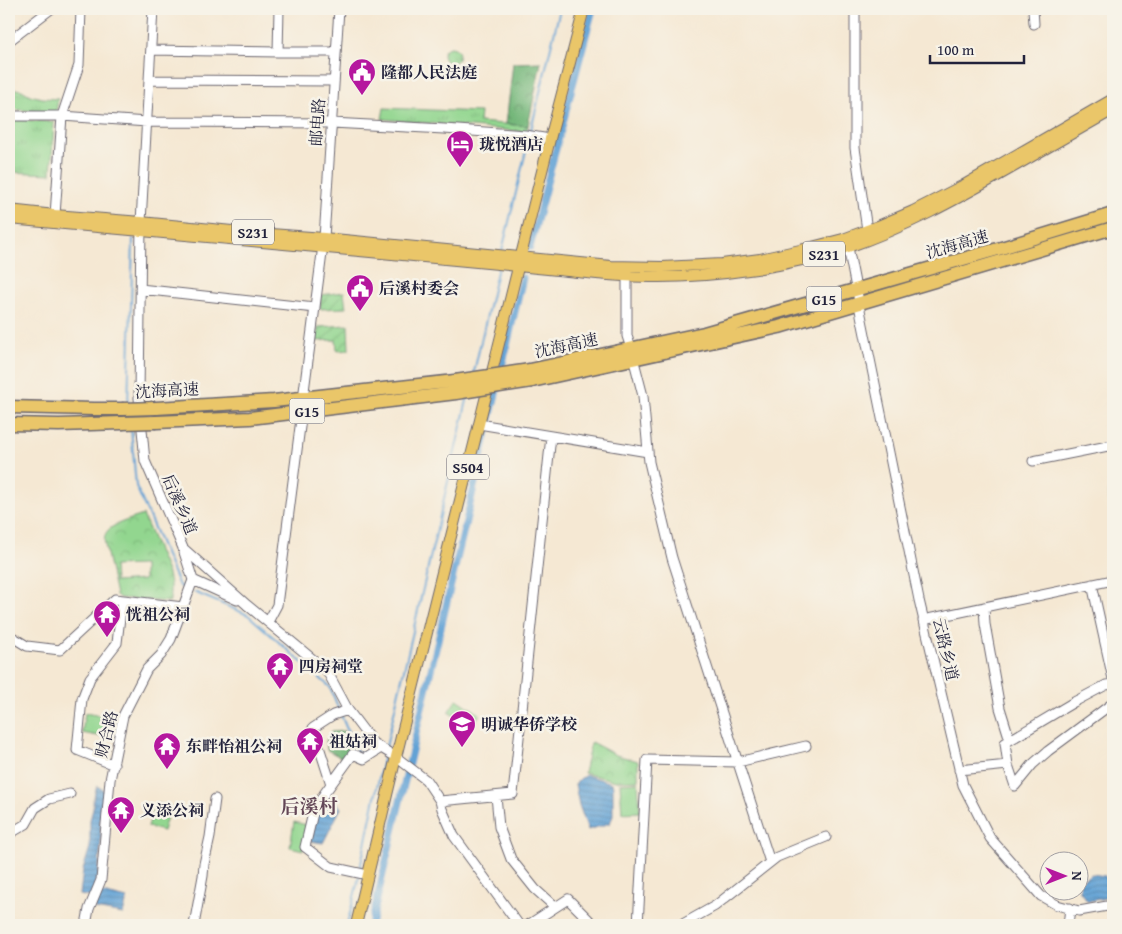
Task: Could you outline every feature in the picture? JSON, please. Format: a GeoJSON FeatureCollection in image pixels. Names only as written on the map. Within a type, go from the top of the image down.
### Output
{"type":"FeatureCollection","features":[{"type":"Feature","properties":{"kind":"highway","name":"沈海高速"},"geometry":{"type":"LineString","coordinates":[[531,375],[704,333],[998,250],[1113,214]]}},
{"type":"Feature","properties":{"kind":"highway","name":"沈海高速"},"geometry":{"type":"LineString","coordinates":[[9,424],[59,425],[250,418],[531,375],[779,327],[1113,228]]}},
{"type":"Feature","properties":{"kind":"highway","name":"沈海高速"},"geometry":{"type":"LineString","coordinates":[[9,408],[156,408],[456,387]]}},
{"type":"Feature","properties":{"kind":"main road","name":"S504"},"geometry":{"type":"LineString","coordinates":[[356,925],[362,874],[384,753],[479,424],[584,9]]}},
{"type":"Feature","properties":{"kind":"main road","name":"S231"},"geometry":{"type":"LineString","coordinates":[[520,262],[632,268],[685,267],[760,259],[843,239],[913,211],[964,185],[1113,99]]}},
{"type":"Feature","properties":{"kind":"main road","name":"S231"},"geometry":{"type":"LineString","coordinates":[[9,219],[232,231],[323,243],[520,262],[627,276],[680,277],[765,268],[848,247],[887,232],[926,215],[976,189],[1113,110]]}},
{"type":"Feature","properties":{"kind":"main road","name":"S231"},"geometry":{"type":"LineString","coordinates":[[9,210],[141,226]]}},
{"type":"Feature","properties":{"kind":"street"},"geometry":{"type":"LineString","coordinates":[[9,41],[51,9]]}},
{"type":"Feature","properties":{"kind":"street"},"geometry":{"type":"LineString","coordinates":[[55,215],[62,116],[79,65],[81,9]]}},
{"type":"Feature","properties":{"kind":"street","name":"后溪乡道"},"geometry":{"type":"LineString","coordinates":[[153,9],[141,226],[139,398],[145,461],[183,548],[247,605],[327,671],[343,712],[384,753],[426,780],[440,801],[454,836],[518,925]]}},
{"type":"Feature","properties":{"kind":"street"},"geometry":{"type":"LineString","coordinates":[[278,52],[279,9]]}},
{"type":"Feature","properties":{"kind":"street","name":"邮电路"},"geometry":{"type":"LineString","coordinates":[[304,391],[323,243],[339,9]]}},
{"type":"Feature","properties":{"kind":"street"},"geometry":{"type":"LineString","coordinates":[[855,9],[855,148],[867,230]]}},
{"type":"Feature","properties":{"kind":"street"},"geometry":{"type":"LineString","coordinates":[[1033,9],[1034,24]]}},
{"type":"Feature","properties":{"kind":"street"},"geometry":{"type":"LineString","coordinates":[[151,50],[336,52]]}},
{"type":"Feature","properties":{"kind":"street"},"geometry":{"type":"LineString","coordinates":[[149,80],[334,81]]}},
{"type":"Feature","properties":{"kind":"street"},"geometry":{"type":"LineString","coordinates":[[9,116],[62,116],[147,122],[332,123],[525,135],[550,139]]}},
{"type":"Feature","properties":{"kind":"street"},"geometry":{"type":"LineString","coordinates":[[848,247],[855,283]]}},
{"type":"Feature","properties":{"kind":"street"},"geometry":{"type":"LineString","coordinates":[[627,276],[627,336],[629,342]]}},
{"type":"Feature","properties":{"kind":"street"},"geometry":{"type":"LineString","coordinates":[[140,289],[315,308]]}},
{"type":"Feature","properties":{"kind":"street","name":"云路乡道"},"geometry":{"type":"LineString","coordinates":[[860,310],[923,620],[963,785],[990,838],[1041,896],[1057,905],[1079,911],[1113,905]]}},
{"type":"Feature","properties":{"kind":"street"},"geometry":{"type":"LineString","coordinates":[[635,366],[643,396],[649,462],[672,558],[770,862]]}},
{"type":"Feature","properties":{"kind":"street"},"geometry":{"type":"LineString","coordinates":[[268,622],[277,605],[301,419]]}},
{"type":"Feature","properties":{"kind":"street"},"geometry":{"type":"LineString","coordinates":[[479,424],[648,452]]}},
{"type":"Feature","properties":{"kind":"street"},"geometry":{"type":"LineString","coordinates":[[440,801],[513,794],[550,436]]}},
{"type":"Feature","properties":{"kind":"street"},"geometry":{"type":"LineString","coordinates":[[1033,461],[1113,445]]}},
{"type":"Feature","properties":{"kind":"street"},"geometry":{"type":"LineString","coordinates":[[183,548],[193,580],[247,605]]}},
{"type":"Feature","properties":{"kind":"street","name":"财合路"},"geometry":{"type":"LineString","coordinates":[[86,925],[89,909],[101,880],[110,780],[123,716],[147,669],[171,639],[193,580]]}},
{"type":"Feature","properties":{"kind":"street"},"geometry":{"type":"LineString","coordinates":[[923,620],[1113,580]]}},
{"type":"Feature","properties":{"kind":"street"},"geometry":{"type":"LineString","coordinates":[[1092,584],[1113,678]]}},
{"type":"Feature","properties":{"kind":"street"},"geometry":{"type":"LineString","coordinates":[[9,635],[27,646],[60,650],[115,599],[183,607]]}},
{"type":"Feature","properties":{"kind":"street"},"geometry":{"type":"LineString","coordinates":[[114,765],[77,750],[82,699],[90,678],[117,643],[122,600]]}},
{"type":"Feature","properties":{"kind":"street"},"geometry":{"type":"LineString","coordinates":[[984,607],[985,624],[1000,708],[1010,740]]}},
{"type":"Feature","properties":{"kind":"street"},"geometry":{"type":"LineString","coordinates":[[1113,684],[1106,685],[1074,702],[1005,743],[1008,766],[1015,786],[1033,764],[1048,751],[1113,703]]}},
{"type":"Feature","properties":{"kind":"street"},"geometry":{"type":"LineString","coordinates":[[331,784],[313,728],[343,712]]}},
{"type":"Feature","properties":{"kind":"street"},"geometry":{"type":"LineString","coordinates":[[638,925],[647,760],[738,762],[806,746]]}},
{"type":"Feature","properties":{"kind":"street"},"geometry":{"type":"LineString","coordinates":[[362,874],[330,867],[305,847],[313,813],[353,754],[364,759],[384,753]]}},
{"type":"Feature","properties":{"kind":"street"},"geometry":{"type":"LineString","coordinates":[[959,770],[1008,766]]}},
{"type":"Feature","properties":{"kind":"street"},"geometry":{"type":"LineString","coordinates":[[9,834],[26,824],[35,808],[42,803],[49,799],[70,794]]}},
{"type":"Feature","properties":{"kind":"street"},"geometry":{"type":"LineString","coordinates":[[496,796],[499,827],[511,859],[534,889],[556,907]]}},
{"type":"Feature","properties":{"kind":"street"},"geometry":{"type":"LineString","coordinates":[[194,925],[216,799]]}},
{"type":"Feature","properties":{"kind":"street"},"geometry":{"type":"LineString","coordinates":[[681,925],[715,906],[777,857],[826,837]]}},
{"type":"Feature","properties":{"kind":"street"},"geometry":{"type":"LineString","coordinates":[[528,925],[568,899],[594,925]]}},
{"type":"Feature","properties":{"kind":"street"},"geometry":{"type":"LineString","coordinates":[[1068,925],[1070,908]]}},
{"type":"Feature","properties":{"kind":"green space"},"geometry":{"type":"Polygon","coordinates":[[[448,47],[454,47],[459,52],[457,61],[448,63],[443,58],[443,52],[448,47]]]}},
{"type":"Feature","properties":{"kind":"green space"},"geometry":{"type":"Polygon","coordinates":[[[541,62],[528,126],[506,124],[513,63],[541,62]]]}},
{"type":"Feature","properties":{"kind":"green space"},"geometry":{"type":"Polygon","coordinates":[[[9,88],[22,90],[30,95],[42,98],[58,99],[56,113],[9,109],[9,88]]]}},
{"type":"Feature","properties":{"kind":"green space"},"geometry":{"type":"Polygon","coordinates":[[[384,108],[480,112],[479,122],[528,126],[527,132],[382,119],[384,108]]]}},
{"type":"Feature","properties":{"kind":"green space"},"geometry":{"type":"Polygon","coordinates":[[[9,119],[54,122],[51,174],[9,172],[9,119]]]}},
{"type":"Feature","properties":{"kind":"green space"},"geometry":{"type":"Polygon","coordinates":[[[344,292],[346,308],[320,309],[321,295],[344,292]]]}},
{"type":"Feature","properties":{"kind":"green space"},"geometry":{"type":"Polygon","coordinates":[[[348,325],[349,350],[337,351],[336,340],[317,341],[318,327],[348,325]]]}},
{"type":"Feature","properties":{"kind":"green space"},"geometry":{"type":"Polygon","coordinates":[[[1109,491],[1113,491],[1113,520],[1110,520],[1109,491]]]}},
{"type":"Feature","properties":{"kind":"green space"},"geometry":{"type":"Polygon","coordinates":[[[143,515],[168,574],[170,602],[120,598],[116,595],[104,539],[106,533],[123,522],[143,515]],[[144,565],[114,566],[115,582],[144,580],[144,565]]]}},
{"type":"Feature","properties":{"kind":"green space"},"geometry":{"type":"Polygon","coordinates":[[[457,699],[480,714],[472,727],[448,712],[457,699]]]}},
{"type":"Feature","properties":{"kind":"green space"},"geometry":{"type":"Polygon","coordinates":[[[85,713],[118,719],[114,739],[82,733],[85,713]]]}},
{"type":"Feature","properties":{"kind":"green space"},"geometry":{"type":"Polygon","coordinates":[[[344,731],[352,746],[342,758],[327,750],[326,741],[331,732],[344,731]]]}},
{"type":"Feature","properties":{"kind":"green space"},"geometry":{"type":"Polygon","coordinates":[[[591,742],[616,755],[638,761],[638,780],[616,781],[584,773],[591,742]]]}},
{"type":"Feature","properties":{"kind":"green space"},"geometry":{"type":"Polygon","coordinates":[[[638,782],[640,812],[622,813],[620,783],[638,782]]]}},
{"type":"Feature","properties":{"kind":"green space"},"geometry":{"type":"Polygon","coordinates":[[[155,803],[170,806],[163,831],[148,827],[155,803]]]}},
{"type":"Feature","properties":{"kind":"green space"},"geometry":{"type":"Polygon","coordinates":[[[294,822],[307,825],[303,850],[290,847],[294,822]]]}},
{"type":"Feature","properties":{"kind":"water"},"geometry":{"type":"Polygon","coordinates":[[[586,775],[612,783],[613,786],[613,816],[610,823],[588,830],[579,805],[575,784],[586,775]]]}},
{"type":"Feature","properties":{"kind":"water"},"geometry":{"type":"Polygon","coordinates":[[[97,786],[105,791],[100,820],[101,840],[98,877],[91,897],[80,895],[83,870],[90,847],[90,820],[97,786]]]}},
{"type":"Feature","properties":{"kind":"water"},"geometry":{"type":"Polygon","coordinates":[[[331,797],[341,808],[323,843],[310,841],[318,810],[331,797]]]}},
{"type":"Feature","properties":{"kind":"water"},"geometry":{"type":"Polygon","coordinates":[[[1090,875],[1105,876],[1113,880],[1113,897],[1090,901],[1090,875]]]}},
{"type":"Feature","properties":{"kind":"water"},"geometry":{"type":"Polygon","coordinates":[[[98,892],[127,899],[123,914],[95,909],[98,892]]]}},
{"type":"Feature","properties":{"kind":"waterway"},"geometry":{"type":"LineString","coordinates":[[530,134],[560,9]]}},
{"type":"Feature","properties":{"kind":"waterway"},"geometry":{"type":"LineString","coordinates":[[530,247],[593,9]]}},
{"type":"Feature","properties":{"kind":"waterway"},"geometry":{"type":"LineString","coordinates":[[502,251],[529,138]]}},
{"type":"Feature","properties":{"kind":"waterway"},"geometry":{"type":"LineString","coordinates":[[128,404],[133,239]]}},
{"type":"Feature","properties":{"kind":"waterway"},"geometry":{"type":"LineString","coordinates":[[474,372],[498,267]]}},
{"type":"Feature","properties":{"kind":"waterway"},"geometry":{"type":"LineString","coordinates":[[500,375],[523,278]]}},
{"type":"Feature","properties":{"kind":"waterway"},"geometry":{"type":"LineString","coordinates":[[371,925],[498,385]]}},
{"type":"Feature","properties":{"kind":"waterway"},"geometry":{"type":"LineString","coordinates":[[386,747],[468,396]]}},
{"type":"Feature","properties":{"kind":"waterway"},"geometry":{"type":"LineString","coordinates":[[131,428],[136,486],[179,586],[185,588]]}},
{"type":"Feature","properties":{"kind":"waterway"},"geometry":{"type":"LineString","coordinates":[[194,592],[248,615],[330,687],[339,710]]}},
{"type":"Feature","properties":{"kind":"waterway"},"geometry":{"type":"LineString","coordinates":[[341,715],[356,751],[366,754]]}},
{"type":"Feature","properties":{"kind":"waterway"},"geometry":{"type":"LineString","coordinates":[[360,869],[384,754]]}},
{"type":"Feature","properties":{"kind":"waterway"},"geometry":{"type":"LineString","coordinates":[[347,925],[359,877]]}},
{"type":"Feature","properties":{"kind":"place","name":"隆都人民法庭"},"geometry":{"type":"Point","coordinates":[362,96]}},
{"type":"Feature","properties":{"kind":"place","name":"珑悦酒店"},"geometry":{"type":"Point","coordinates":[460,168]}},
{"type":"Feature","properties":{"kind":"place","name":"后溪村委会"},"geometry":{"type":"Point","coordinates":[360,312]}},
{"type":"Feature","properties":{"kind":"place","name":"恍祖公祠"},"geometry":{"type":"Point","coordinates":[107,638]}},
{"type":"Feature","properties":{"kind":"place","name":"四房祠堂"},"geometry":{"type":"Point","coordinates":[280,690]}},
{"type":"Feature","properties":{"kind":"place","name":"明诚华侨学校"},"geometry":{"type":"Point","coordinates":[462,748]}},
{"type":"Feature","properties":{"kind":"place","name":"祖姑祠"},"geometry":{"type":"Point","coordinates":[310,765]}},
{"type":"Feature","properties":{"kind":"place","name":"东畔怡祖公祠"},"geometry":{"type":"Point","coordinates":[167,770]}},
{"type":"Feature","properties":{"kind":"place","name":"义添公祠"},"geometry":{"type":"Point","coordinates":[121,834]}},
{"type":"Feature","properties":{"kind":"district","name":"后溪村"},"geometry":{"type":"Point","coordinates":[309,806]}}]}
